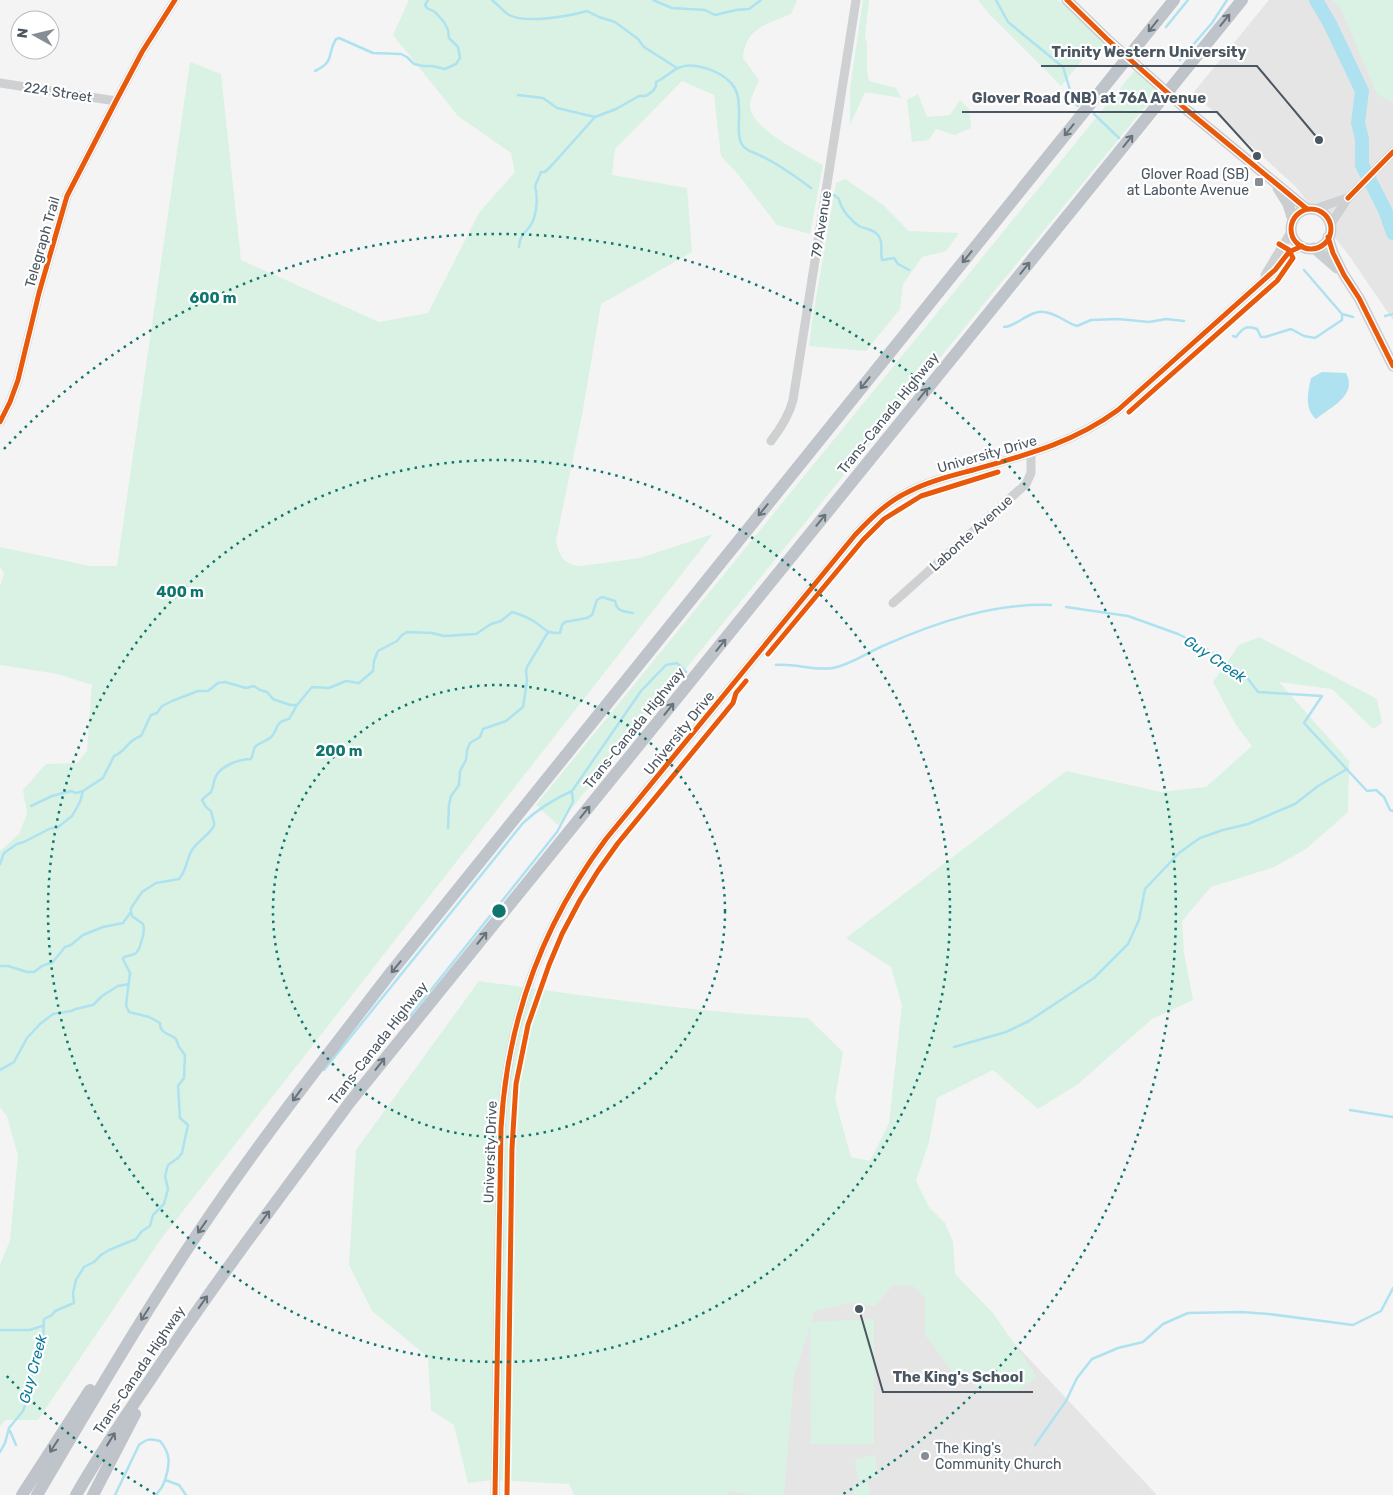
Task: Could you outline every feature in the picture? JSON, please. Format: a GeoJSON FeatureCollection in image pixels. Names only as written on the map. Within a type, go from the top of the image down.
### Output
{"type":"FeatureCollection","features":[{"type":"Feature","properties":{"kind":"highway","name":"Trans-Canada Highway"},"geometry":{"type":"LineString","coordinates":[[37,1495],[114,1365],[200,1231],[311,1076],[392,971],[1174,0]]}},
{"type":"Feature","properties":{"kind":"highway","name":"Trans-Canada Highway"},"geometry":{"type":"LineString","coordinates":[[76,1495],[115,1432],[227,1268],[356,1095],[1242,0]]}},
{"type":"Feature","properties":{"kind":"highway"},"geometry":{"type":"LineString","coordinates":[[22,1495],[94,1383],[114,1365]]}},
{"type":"Feature","properties":{"kind":"highway"},"geometry":{"type":"LineString","coordinates":[[92,1495],[121,1443],[156,1371]]}},
{"type":"Feature","properties":{"kind":"main road"},"geometry":{"type":"LineString","coordinates":[[1067,0],[1188,112],[1278,186],[1311,209],[1325,215],[1330,225],[1328,237],[1333,253],[1359,298],[1393,366]]}},
{"type":"Feature","properties":{"kind":"main road"},"geometry":{"type":"LineString","coordinates":[[1278,186],[1288,204],[1297,243],[1314,248],[1344,275]]}},
{"type":"Feature","properties":{"kind":"main road"},"geometry":{"type":"LineString","coordinates":[[1292,226],[1301,212],[1311,209]]}},
{"type":"Feature","properties":{"kind":"main road"},"geometry":{"type":"LineString","coordinates":[[1314,248],[1322,244],[1328,237]]}},
{"type":"Feature","properties":{"kind":"street","name":"Telegraph Trail"},"geometry":{"type":"LineString","coordinates":[[0,422],[17,382],[39,292],[67,196],[142,52],[175,0]]}},
{"type":"Feature","properties":{"kind":"street","name":"79 Avenue"},"geometry":{"type":"LineString","coordinates":[[771,441],[784,425],[790,413],[793,400],[856,0]]}},
{"type":"Feature","properties":{"kind":"street","name":"224 Street"},"geometry":{"type":"LineString","coordinates":[[0,83],[116,100]]}},
{"type":"Feature","properties":{"kind":"street"},"geometry":{"type":"LineString","coordinates":[[1330,225],[1349,197],[1393,152]]}},
{"type":"Feature","properties":{"kind":"street"},"geometry":{"type":"LineString","coordinates":[[1311,209],[1349,197]]}},
{"type":"Feature","properties":{"kind":"street","name":"University Drive"},"geometry":{"type":"LineString","coordinates":[[1262,280],[1292,226]]}},
{"type":"Feature","properties":{"kind":"street","name":"University Drive"},"geometry":{"type":"LineString","coordinates":[[495,1495],[502,1106],[508,1056],[521,1003],[550,931],[577,882],[606,839],[868,522],[894,500],[919,486],[1031,453],[1079,435],[1118,410],[1275,270],[1291,250],[1302,246]]}},
{"type":"Feature","properties":{"kind":"street","name":"Labonte Avenue"},"geometry":{"type":"LineString","coordinates":[[893,603],[1026,484],[1031,473],[1031,453]]}},
{"type":"Feature","properties":{"kind":"shaded area"},"geometry":{"type":"Polygon","coordinates":[[[1269,0],[1393,0],[1393,320],[1350,257],[1296,187],[1193,93],[1269,0]]]}},
{"type":"Feature","properties":{"kind":"shaded area"},"geometry":{"type":"Polygon","coordinates":[[[836,1153],[1157,1495],[713,1495],[836,1153]]]}},
{"type":"Feature","properties":{"kind":"green space"},"geometry":{"type":"Polygon","coordinates":[[[409,0],[797,0],[791,14],[759,28],[753,33],[748,40],[743,58],[759,80],[750,106],[759,124],[792,148],[823,165],[810,234],[777,225],[737,173],[721,156],[714,95],[682,81],[615,149],[612,175],[687,188],[692,252],[601,304],[582,415],[556,541],[557,546],[566,562],[581,566],[640,558],[713,534],[161,1239],[38,1420],[5,1420],[0,1427],[0,1264],[10,1241],[18,1156],[7,1116],[0,1107],[0,851],[19,834],[27,814],[23,790],[46,764],[77,763],[87,751],[92,685],[58,674],[0,665],[0,586],[4,574],[0,566],[0,547],[90,566],[117,566],[190,62],[221,74],[241,260],[379,322],[428,313],[479,213],[515,172],[511,153],[458,116],[393,35],[409,0]]]}},
{"type":"Feature","properties":{"kind":"green space"},"geometry":{"type":"Polygon","coordinates":[[[863,0],[869,0],[865,36],[869,81],[896,88],[901,98],[865,92],[850,125],[850,89],[863,0]]]}},
{"type":"Feature","properties":{"kind":"green space"},"geometry":{"type":"Polygon","coordinates":[[[978,0],[1057,0],[1070,7],[1112,44],[1105,51],[1084,58],[1061,86],[990,15],[978,0]]]}},
{"type":"Feature","properties":{"kind":"green space"},"geometry":{"type":"Polygon","coordinates":[[[1331,0],[1393,0],[1393,103],[1377,94],[1340,7],[1331,0]]]}},
{"type":"Feature","properties":{"kind":"green space"},"geometry":{"type":"Polygon","coordinates":[[[1135,70],[1158,91],[558,825],[536,805],[1135,70]]]}},
{"type":"Feature","properties":{"kind":"green space"},"geometry":{"type":"Polygon","coordinates":[[[918,94],[927,117],[950,115],[960,100],[969,109],[971,128],[955,135],[936,129],[929,140],[912,142],[907,100],[918,94]]]}},
{"type":"Feature","properties":{"kind":"green space"},"geometry":{"type":"Polygon","coordinates":[[[845,179],[882,204],[909,231],[959,233],[946,251],[922,257],[903,284],[900,309],[866,351],[809,346],[836,183],[845,179]]]}},
{"type":"Feature","properties":{"kind":"green space"},"geometry":{"type":"Polygon","coordinates":[[[1259,637],[1377,699],[1382,723],[1373,729],[1332,689],[1279,682],[1349,761],[1348,812],[1306,849],[1274,867],[1211,887],[1182,921],[1184,953],[1193,1000],[1152,1019],[1078,1084],[1038,1109],[993,1070],[937,1098],[929,1142],[916,1181],[929,1207],[945,1223],[953,1242],[955,1274],[993,1313],[1037,1377],[1018,1390],[983,1390],[951,1370],[925,1335],[925,1298],[913,1286],[893,1285],[875,1306],[849,1303],[814,1311],[811,1322],[874,1319],[874,1444],[811,1444],[810,1326],[794,1376],[784,1495],[754,1495],[730,1491],[727,1495],[574,1495],[569,1484],[492,1480],[468,1483],[454,1425],[431,1410],[428,1357],[372,1311],[349,1265],[356,1150],[479,981],[684,1008],[808,1018],[843,1052],[835,1099],[851,1157],[870,1161],[889,1123],[902,1005],[891,967],[846,938],[1066,771],[1161,792],[1206,787],[1252,746],[1236,725],[1213,682],[1239,645],[1259,637]]]}},
{"type":"Feature","properties":{"kind":"green space"},"geometry":{"type":"Polygon","coordinates":[[[875,1455],[878,1477],[858,1480],[855,1459],[875,1455]]]}},
{"type":"Feature","properties":{"kind":"green space"},"geometry":{"type":"Polygon","coordinates":[[[866,1483],[869,1485],[870,1495],[854,1495],[854,1485],[866,1483]]]}},
{"type":"Feature","properties":{"kind":"water"},"geometry":{"type":"Polygon","coordinates":[[[1322,372],[1346,373],[1349,381],[1346,394],[1341,400],[1316,419],[1308,405],[1308,394],[1311,378],[1322,372]]]}},
{"type":"Feature","properties":{"kind":"waterway"},"geometry":{"type":"LineString","coordinates":[[315,71],[326,64],[333,45],[336,39],[339,38],[373,53],[401,54],[414,64],[445,69],[456,64],[460,58],[458,47],[449,38],[444,22],[425,5],[428,0]]}},
{"type":"Feature","properties":{"kind":"waterway"},"geometry":{"type":"LineString","coordinates":[[492,0],[506,13],[517,18],[559,17],[587,11],[615,22],[638,39],[644,47],[677,68]]}},
{"type":"Feature","properties":{"kind":"waterway"},"geometry":{"type":"LineString","coordinates":[[653,0],[672,8],[705,10],[715,15],[749,9],[761,0]]}},
{"type":"Feature","properties":{"kind":"waterway"},"geometry":{"type":"LineString","coordinates":[[996,0],[1008,22],[1063,67],[1074,103],[1078,106]]}},
{"type":"Feature","properties":{"kind":"waterway"},"geometry":{"type":"LineString","coordinates":[[1166,27],[1188,0]]}},
{"type":"Feature","properties":{"kind":"waterway"},"geometry":{"type":"LineString","coordinates":[[1180,60],[1212,23],[1227,0]]}},
{"type":"Feature","properties":{"kind":"waterway"},"geometry":{"type":"LineString","coordinates":[[1316,0],[1330,24],[1362,91],[1358,123],[1362,139],[1362,165],[1385,210],[1393,233]]}},
{"type":"Feature","properties":{"kind":"waterway"},"geometry":{"type":"LineString","coordinates":[[519,247],[522,236],[530,227],[535,215],[537,200],[535,186],[541,172],[545,172],[553,164],[595,117],[616,109],[639,96],[646,96],[653,91],[656,82],[675,69],[684,66],[706,68],[714,71],[731,83],[735,88],[738,98],[739,133],[743,146],[792,174],[811,188]]}},
{"type":"Feature","properties":{"kind":"waterway"},"geometry":{"type":"LineString","coordinates":[[518,95],[543,98],[557,108],[595,117]]}},
{"type":"Feature","properties":{"kind":"waterway"},"geometry":{"type":"LineString","coordinates":[[1094,114],[1119,138]]}},
{"type":"Feature","properties":{"kind":"waterway"},"geometry":{"type":"LineString","coordinates":[[834,195],[839,199],[852,221],[875,232],[879,237],[882,260],[894,258],[898,264],[909,270]]}},
{"type":"Feature","properties":{"kind":"waterway"},"geometry":{"type":"LineString","coordinates":[[1304,270],[1342,314]]}},
{"type":"Feature","properties":{"kind":"waterway"},"geometry":{"type":"LineString","coordinates":[[1004,327],[1039,312],[1053,314],[1077,326],[1091,320],[1118,319],[1149,322],[1166,319],[1184,321]]}},
{"type":"Feature","properties":{"kind":"waterway"},"geometry":{"type":"LineString","coordinates":[[1233,336],[1236,337],[1243,329],[1250,327],[1257,329],[1261,337],[1291,329],[1304,336],[1315,338],[1342,320],[1342,314],[1353,317]]}},
{"type":"Feature","properties":{"kind":"waterway"},"geometry":{"type":"LineString","coordinates":[[1385,316],[1393,314]]}},
{"type":"Feature","properties":{"kind":"waterway","name":"Guy Creek"},"geometry":{"type":"LineString","coordinates":[[0,1452],[5,1443],[9,1428],[23,1411],[25,1405],[24,1394],[36,1365],[35,1353],[43,1341],[44,1319],[55,1311],[74,1303],[73,1293],[76,1280],[84,1267],[109,1250],[136,1239],[142,1231],[150,1226],[153,1215],[164,1204],[168,1189],[165,1176],[168,1165],[182,1153],[188,1125],[180,1118],[178,1086],[184,1078],[185,1055],[176,1039],[163,1031],[160,1023],[149,1017],[129,1012],[126,1005],[130,973],[123,959],[135,954],[139,949],[143,936],[143,924],[132,916],[131,908],[142,892],[156,883],[179,879],[184,872],[192,850],[214,826],[211,811],[202,800],[211,792],[218,772],[241,760],[251,759],[255,747],[270,738],[278,724],[289,719],[297,705],[312,687],[329,688],[346,681],[359,683],[373,671],[378,651],[397,641],[407,632],[432,633],[444,636],[476,634],[491,624],[501,621],[512,612],[530,619],[548,631],[560,633],[565,622],[587,618],[592,615],[597,600],[602,597],[615,601],[617,607],[621,610],[633,613]]}},
{"type":"Feature","properties":{"kind":"waterway","name":"Guy Creek"},"geometry":{"type":"LineString","coordinates":[[776,665],[818,669],[833,668],[945,622],[1008,607],[1051,605]]}},
{"type":"Feature","properties":{"kind":"waterway","name":"Guy Creek"},"geometry":{"type":"LineString","coordinates":[[1066,607],[1128,616],[1178,634],[1202,646],[1245,675],[1258,692],[1322,696],[1304,723],[1367,791],[1376,790],[1384,797],[1390,810],[1393,811]]}},
{"type":"Feature","properties":{"kind":"waterway"},"geometry":{"type":"LineString","coordinates":[[448,828],[451,796],[459,785],[460,771],[466,760],[470,743],[480,737],[483,729],[506,721],[523,707],[527,667],[548,632]]}},
{"type":"Feature","properties":{"kind":"waterway"},"geometry":{"type":"LineString","coordinates":[[324,1070],[523,823],[546,805],[572,791],[641,691],[666,665],[677,663],[686,672]]}},
{"type":"Feature","properties":{"kind":"waterway"},"geometry":{"type":"LineString","coordinates":[[0,864],[4,853],[17,844],[51,828],[57,828],[72,816],[80,802],[83,791],[103,778],[114,756],[141,736],[151,715],[157,713],[162,706],[198,691],[208,691],[218,683],[225,682],[246,688],[254,686],[267,692],[273,699],[290,705],[297,705]]}},
{"type":"Feature","properties":{"kind":"waterway"},"geometry":{"type":"LineString","coordinates":[[954,1047],[1006,1032],[1029,1021],[1094,978],[1128,944],[1139,920],[1145,889],[1179,853],[1200,838],[1248,824],[1295,804],[1318,786],[1347,769]]}},
{"type":"Feature","properties":{"kind":"waterway"},"geometry":{"type":"LineString","coordinates":[[31,806],[52,796],[71,791],[76,793],[83,791]]}},
{"type":"Feature","properties":{"kind":"waterway"},"geometry":{"type":"LineString","coordinates":[[407,1020],[557,832],[573,802],[572,791]]}},
{"type":"Feature","properties":{"kind":"waterway"},"geometry":{"type":"LineString","coordinates":[[0,966],[34,972],[42,966],[53,962],[65,947],[71,945],[83,935],[103,927],[123,923],[130,913]]}},
{"type":"Feature","properties":{"kind":"waterway"},"geometry":{"type":"LineString","coordinates":[[0,1070],[14,1062],[27,1038],[53,1014],[93,1005],[102,996],[118,986],[129,984]]}},
{"type":"Feature","properties":{"kind":"waterway"},"geometry":{"type":"LineString","coordinates":[[1350,1110],[1393,1117]]}},
{"type":"Feature","properties":{"kind":"waterway"},"geometry":{"type":"LineString","coordinates":[[1035,1445],[1066,1401],[1077,1378],[1092,1359],[1118,1348],[1143,1342],[1163,1324],[1188,1313],[1241,1312],[1269,1314],[1353,1325],[1381,1311],[1393,1288]]}},
{"type":"Feature","properties":{"kind":"waterway"},"geometry":{"type":"LineString","coordinates":[[0,1330],[30,1330],[42,1326]]}},
{"type":"Feature","properties":{"kind":"waterway"},"geometry":{"type":"LineString","coordinates":[[10,1431],[16,1445]]}},
{"type":"Feature","properties":{"kind":"waterway"},"geometry":{"type":"LineString","coordinates":[[115,1495],[139,1445],[151,1439],[160,1441],[168,1455],[169,1464],[165,1480],[179,1485],[186,1495]]}},
{"type":"Feature","properties":{"kind":"waterway"},"geometry":{"type":"LineString","coordinates":[[156,1495],[165,1480]]}},
{"type":"Feature","properties":{"kind":"cycle path"},"geometry":{"type":"LineString","coordinates":[[0,422],[18,380],[39,293],[67,196],[142,52],[175,0]]}},
{"type":"Feature","properties":{"kind":"cycle path"},"geometry":{"type":"LineString","coordinates":[[1067,0],[1107,39],[1188,111],[1307,209]]}},
{"type":"Feature","properties":{"kind":"cycle path"},"geometry":{"type":"LineString","coordinates":[[1348,198],[1393,152]]}},
{"type":"Feature","properties":{"kind":"cycle path"},"geometry":{"type":"LineString","coordinates":[[1311,209],[1325,215],[1331,229],[1325,243],[1311,249],[1297,243],[1291,229],[1297,215],[1311,209]]}},
{"type":"Feature","properties":{"kind":"cycle path"},"geometry":{"type":"LineString","coordinates":[[1328,237],[1333,253],[1344,275],[1359,298],[1393,366]]}},
{"type":"Feature","properties":{"kind":"cycle path"},"geometry":{"type":"LineString","coordinates":[[1129,412],[1277,281],[1293,258],[1289,250],[1279,244]]}},
{"type":"Feature","properties":{"kind":"cycle path"},"geometry":{"type":"LineString","coordinates":[[495,1495],[501,1128],[505,1088],[511,1050],[531,976],[546,940],[583,872],[606,839],[855,535],[880,511],[900,496],[916,488],[1048,447],[1066,440],[1101,421],[1118,410],[1275,270],[1289,252],[1302,246]]}},
{"type":"Feature","properties":{"kind":"cycle path"},"geometry":{"type":"LineString","coordinates":[[768,654],[863,540],[884,519],[921,496],[998,472]]}},
{"type":"Feature","properties":{"kind":"cycle path"},"geometry":{"type":"LineString","coordinates":[[507,1495],[512,1148],[516,1084],[528,1025],[562,934],[598,871],[618,843],[733,703],[736,693],[746,681]]}},
{"type":"Feature","properties":{"kind":"place","name":"Trinity Western University"},"geometry":{"type":"Point","coordinates":[1319,140]}},
{"type":"Feature","properties":{"kind":"place","name":"Glover Road (NB) at 76A Avenue"},"geometry":{"type":"Point","coordinates":[1257,156]}},
{"type":"Feature","properties":{"kind":"place","name":"Glover Road (SB) at Labonte Avenue"},"geometry":{"type":"Point","coordinates":[1259,182]}},
{"type":"Feature","properties":{"kind":"place","name":"The King's School"},"geometry":{"type":"Point","coordinates":[859,1309]}},
{"type":"Feature","properties":{"kind":"place","name":"The King's Community Church"},"geometry":{"type":"Point","coordinates":[925,1456]}}]}
